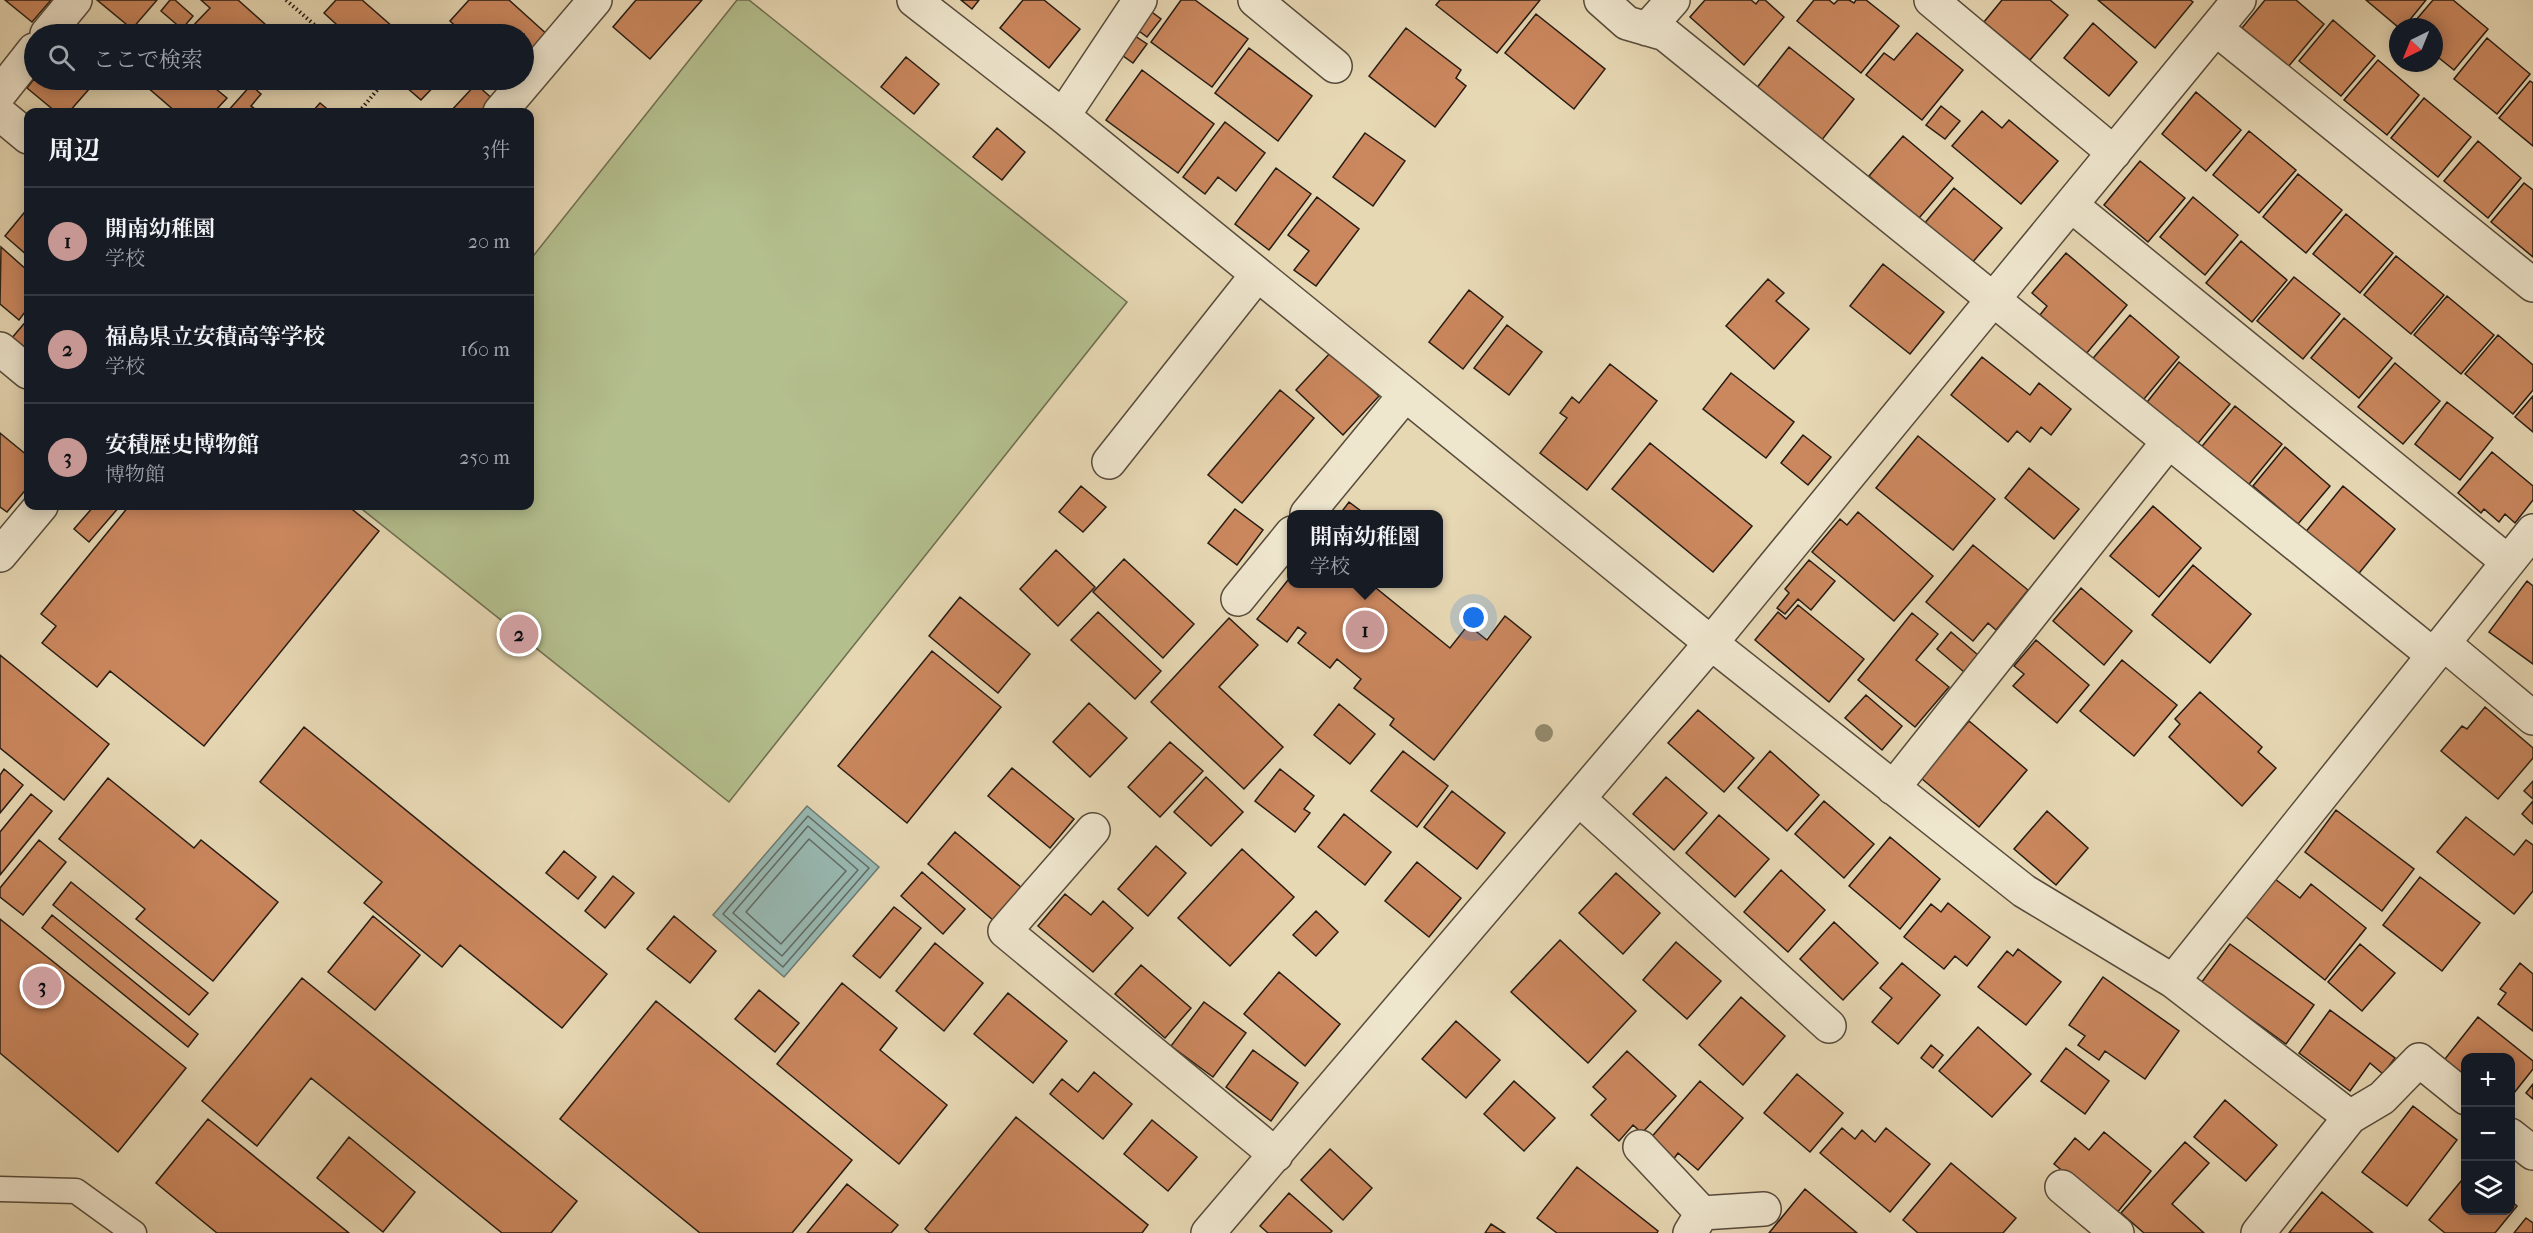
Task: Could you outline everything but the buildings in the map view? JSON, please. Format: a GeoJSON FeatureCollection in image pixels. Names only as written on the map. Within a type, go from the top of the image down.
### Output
{"type":"FeatureCollection","features":[{"type":"Feature","properties":{"kind":"street"},"geometry":{"type":"LineString","coordinates":[[55,24],[75,0]]}},
{"type":"Feature","properties":{"kind":"street"},"geometry":{"type":"LineString","coordinates":[[534,72],[595,0]]}},
{"type":"Feature","properties":{"kind":"street"},"geometry":{"type":"LineString","coordinates":[[914,0],[1063,116],[1711,643],[2024,891],[2173,981],[2350,1117]]}},
{"type":"Feature","properties":{"kind":"street"},"geometry":{"type":"LineString","coordinates":[[1063,116],[1140,0]]}},
{"type":"Feature","properties":{"kind":"street"},"geometry":{"type":"LineString","coordinates":[[1255,0],[1335,66]]}},
{"type":"Feature","properties":{"kind":"street"},"geometry":{"type":"LineString","coordinates":[[1601,0],[1627,23],[1665,34],[2169,441],[2438,649],[2533,718]]}},
{"type":"Feature","properties":{"kind":"street"},"geometry":{"type":"LineString","coordinates":[[1647,29],[1673,0]]}},
{"type":"Feature","properties":{"kind":"street"},"geometry":{"type":"LineString","coordinates":[[1931,0],[2114,153]]}},
{"type":"Feature","properties":{"kind":"street"},"geometry":{"type":"LineString","coordinates":[[1209,1233],[1711,643],[2239,0]]}},
{"type":"Feature","properties":{"kind":"street"},"geometry":{"type":"LineString","coordinates":[[2216,29],[2533,285]]}},
{"type":"Feature","properties":{"kind":"street"},"geometry":{"type":"LineString","coordinates":[[0,93],[24,63]]}},
{"type":"Feature","properties":{"kind":"street"},"geometry":{"type":"LineString","coordinates":[[503,108],[519,90]]}},
{"type":"Feature","properties":{"kind":"street"},"geometry":{"type":"LineString","coordinates":[[0,114],[24,134]]}},
{"type":"Feature","properties":{"kind":"street"},"geometry":{"type":"LineString","coordinates":[[2071,205],[2508,562]]}},
{"type":"Feature","properties":{"kind":"street"},"geometry":{"type":"LineString","coordinates":[[1109,462],[1257,275]]}},
{"type":"Feature","properties":{"kind":"street"},"geometry":{"type":"LineString","coordinates":[[0,349],[24,369]]}},
{"type":"Feature","properties":{"kind":"street"},"geometry":{"type":"LineString","coordinates":[[1310,510],[1405,395]]}},
{"type":"Feature","properties":{"kind":"street"},"geometry":{"type":"LineString","coordinates":[[1893,788],[2169,441]]}},
{"type":"Feature","properties":{"kind":"street"},"geometry":{"type":"LineString","coordinates":[[0,555],[38,510]]}},
{"type":"Feature","properties":{"kind":"street"},"geometry":{"type":"LineString","coordinates":[[2173,981],[2533,531]]}},
{"type":"Feature","properties":{"kind":"street"},"geometry":{"type":"LineString","coordinates":[[1238,598],[1287,539]]}},
{"type":"Feature","properties":{"kind":"street"},"geometry":{"type":"LineString","coordinates":[[1579,799],[1829,1026]]}},
{"type":"Feature","properties":{"kind":"street"},"geometry":{"type":"LineString","coordinates":[[1093,830],[1005,931],[1276,1155]]}},
{"type":"Feature","properties":{"kind":"street"},"geometry":{"type":"LineString","coordinates":[[2258,1233],[2350,1117],[2382,1098],[2419,1060],[2461,1094]]}},
{"type":"Feature","properties":{"kind":"street"},"geometry":{"type":"LineString","coordinates":[[2515,1138],[2533,1154]]}},
{"type":"Feature","properties":{"kind":"street"},"geometry":{"type":"LineString","coordinates":[[1640,1147],[1696,1223],[1764,1209]]}},
{"type":"Feature","properties":{"kind":"street"},"geometry":{"type":"LineString","coordinates":[[2062,1187],[2117,1233]]}},
{"type":"Feature","properties":{"kind":"lane"},"geometry":{"type":"LineString","coordinates":[[0,1189],[76,1191],[134,1233]]}},
{"type":"Feature","properties":{"kind":"path"},"geometry":{"type":"LineString","coordinates":[[286,0],[314,24]]}},
{"type":"Feature","properties":{"kind":"path"},"geometry":{"type":"LineString","coordinates":[[362,108],[377,90]]}},
{"type":"Feature","properties":{"kind":"green space"},"geometry":{"type":"Polygon","coordinates":[[[737,0],[749,0],[1127,302],[729,802],[363,510],[534,510],[534,255],[737,0]]]}},
{"type":"Feature","properties":{"kind":"water"},"geometry":{"type":"Polygon","coordinates":[[[807,806],[879,867],[784,977],[713,915],[807,806]]]}},
{"type":"Feature","properties":{"kind":"place","name":"開南幼稚園"},"geometry":{"type":"Point","coordinates":[1365,630]}},
{"type":"Feature","properties":{"kind":"place","name":"福島県立安積高等学校"},"geometry":{"type":"Point","coordinates":[519,634]}},
{"type":"Feature","properties":{"kind":"place","name":"安積歴史博物館"},"geometry":{"type":"Point","coordinates":[42,986]}}]}
